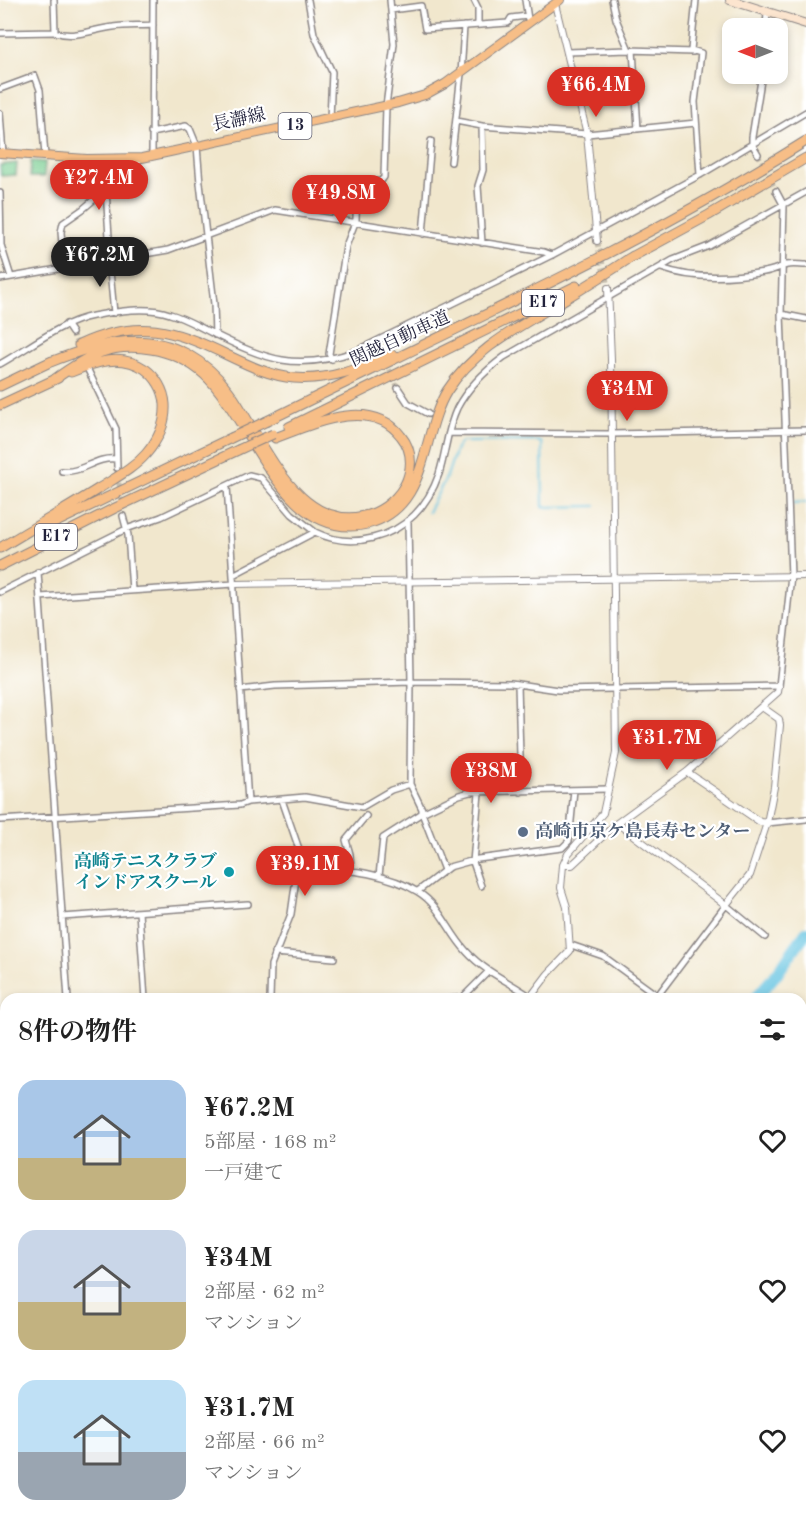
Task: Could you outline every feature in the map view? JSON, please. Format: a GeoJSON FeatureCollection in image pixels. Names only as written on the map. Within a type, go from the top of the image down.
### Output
{"type":"FeatureCollection","features":[{"type":"Feature","properties":{"kind":"highway","name":"関越自動車道"},"geometry":{"type":"LineString","coordinates":[[0,549],[556,281],[729,188],[806,141]]}},
{"type":"Feature","properties":{"kind":"highway","name":"関越自動車道"},"geometry":{"type":"LineString","coordinates":[[0,566],[113,510],[274,436],[479,335],[633,256],[727,205],[806,158]]}},
{"type":"Feature","properties":{"kind":"highway"},"geometry":{"type":"LineString","coordinates":[[55,379],[90,355],[115,349],[157,350],[181,359],[204,374],[222,394],[268,467],[297,502],[328,522],[341,525],[364,524],[384,518],[408,495],[419,474],[439,408],[450,387],[475,357],[633,256]]}},
{"type":"Feature","properties":{"kind":"highway"},"geometry":{"type":"LineString","coordinates":[[0,386],[107,334],[154,330],[200,341],[268,373],[293,378],[322,378],[375,362],[513,298],[556,281]]}},
{"type":"Feature","properties":{"kind":"highway"},"geometry":{"type":"LineString","coordinates":[[48,363],[87,348],[132,340],[164,345],[187,354],[208,368],[223,384],[272,463],[292,487],[308,501],[332,515],[352,517],[380,510],[398,495],[409,477],[410,459],[405,440],[391,425],[373,417],[361,415],[334,418],[274,436]]}},
{"type":"Feature","properties":{"kind":"highway"},"geometry":{"type":"LineString","coordinates":[[0,549],[134,465],[152,446],[163,423],[165,411],[162,389],[156,380],[140,366],[129,362],[107,360],[83,367],[1,405]]}},
{"type":"Feature","properties":{"kind":"main road"},"geometry":{"type":"LineString","coordinates":[[730,0],[806,24]]}},
{"type":"Feature","properties":{"kind":"main road","name":"長瀞線"},"geometry":{"type":"LineString","coordinates":[[2,153],[87,159],[142,158],[386,106],[425,95],[461,74],[529,20],[557,2]]}},
{"type":"Feature","properties":{"kind":"street"},"geometry":{"type":"LineString","coordinates":[[54,0],[55,32]]}},
{"type":"Feature","properties":{"kind":"street"},"geometry":{"type":"LineString","coordinates":[[152,156],[153,0]]}},
{"type":"Feature","properties":{"kind":"street"},"geometry":{"type":"LineString","coordinates":[[308,0],[314,34],[332,72],[330,118]]}},
{"type":"Feature","properties":{"kind":"street"},"geometry":{"type":"LineString","coordinates":[[332,359],[329,354],[346,246],[354,224],[357,184],[381,182],[384,177],[386,106],[394,44],[390,0]]}},
{"type":"Feature","properties":{"kind":"street"},"geometry":{"type":"LineString","coordinates":[[474,0],[478,8],[478,25]]}},
{"type":"Feature","properties":{"kind":"street"},"geometry":{"type":"LineString","coordinates":[[391,10],[421,6],[425,29],[507,23],[511,18],[529,20],[525,0]]}},
{"type":"Feature","properties":{"kind":"street"},"geometry":{"type":"LineString","coordinates":[[612,0],[616,19],[631,50],[638,129]]}},
{"type":"Feature","properties":{"kind":"street"},"geometry":{"type":"LineString","coordinates":[[693,52],[691,51],[696,0]]}},
{"type":"Feature","properties":{"kind":"street"},"geometry":{"type":"LineString","coordinates":[[557,2],[587,134],[597,241]]}},
{"type":"Feature","properties":{"kind":"street"},"geometry":{"type":"LineString","coordinates":[[767,12],[767,18]]}},
{"type":"Feature","properties":{"kind":"street"},"geometry":{"type":"LineString","coordinates":[[0,33],[55,32],[62,35],[73,35],[114,27],[153,26]]}},
{"type":"Feature","properties":{"kind":"street"},"geometry":{"type":"LineString","coordinates":[[451,162],[464,26]]}},
{"type":"Feature","properties":{"kind":"street"},"geometry":{"type":"LineString","coordinates":[[567,52],[631,50],[701,53],[695,102],[700,176]]}},
{"type":"Feature","properties":{"kind":"street"},"geometry":{"type":"LineString","coordinates":[[0,89],[35,76],[40,90],[45,156]]}},
{"type":"Feature","properties":{"kind":"street"},"geometry":{"type":"LineString","coordinates":[[758,154],[752,144],[761,84]]}},
{"type":"Feature","properties":{"kind":"street"},"geometry":{"type":"LineString","coordinates":[[0,364],[30,348],[66,324],[91,316],[139,310],[171,314],[256,354],[285,362],[309,363],[332,359],[356,351],[552,255],[700,176],[806,112]]}},
{"type":"Feature","properties":{"kind":"street"},"geometry":{"type":"LineString","coordinates":[[0,113],[2,153]]}},
{"type":"Feature","properties":{"kind":"street"},"geometry":{"type":"LineString","coordinates":[[456,121],[482,126],[587,134],[696,123]]}},
{"type":"Feature","properties":{"kind":"street"},"geometry":{"type":"LineString","coordinates":[[152,133],[186,126],[190,129],[197,146],[214,304],[215,335]]}},
{"type":"Feature","properties":{"kind":"street"},"geometry":{"type":"LineString","coordinates":[[482,126],[483,170],[478,186],[482,243]]}},
{"type":"Feature","properties":{"kind":"street"},"geometry":{"type":"LineString","coordinates":[[423,234],[431,141]]}},
{"type":"Feature","properties":{"kind":"street"},"geometry":{"type":"LineString","coordinates":[[64,267],[61,232],[63,223],[83,209],[142,158]]}},
{"type":"Feature","properties":{"kind":"street"},"geometry":{"type":"LineString","coordinates":[[106,190],[109,237]]}},
{"type":"Feature","properties":{"kind":"street"},"geometry":{"type":"LineString","coordinates":[[563,865],[572,865],[617,823],[687,772],[778,692],[791,576],[781,315],[784,206],[776,191]]}},
{"type":"Feature","properties":{"kind":"street"},"geometry":{"type":"LineString","coordinates":[[0,592],[126,529],[161,517],[249,475],[261,478],[292,514],[323,537],[344,541],[364,540],[378,537],[408,523],[421,508],[439,475],[452,421],[467,392],[489,368],[504,357],[673,260],[709,246],[806,192]]}},
{"type":"Feature","properties":{"kind":"street"},"geometry":{"type":"LineString","coordinates":[[0,194],[1,245],[11,277]]}},
{"type":"Feature","properties":{"kind":"street"},"geometry":{"type":"LineString","coordinates":[[0,279],[168,250],[275,210],[552,255]]}},
{"type":"Feature","properties":{"kind":"street"},"geometry":{"type":"LineString","coordinates":[[109,261],[114,313]]}},
{"type":"Feature","properties":{"kind":"street"},"geometry":{"type":"LineString","coordinates":[[660,268],[702,276],[735,278],[776,270],[788,265],[806,265]]}},
{"type":"Feature","properties":{"kind":"street"},"geometry":{"type":"LineString","coordinates":[[535,993],[548,974],[567,955],[571,945],[567,928],[567,907],[561,888],[563,865],[568,854],[603,813],[616,753],[610,298],[608,288]]}},
{"type":"Feature","properties":{"kind":"street"},"geometry":{"type":"LineString","coordinates":[[781,315],[806,319]]}},
{"type":"Feature","properties":{"kind":"street"},"geometry":{"type":"LineString","coordinates":[[66,324],[72,333]]}},
{"type":"Feature","properties":{"kind":"street"},"geometry":{"type":"LineString","coordinates":[[376,341],[380,349]]}},
{"type":"Feature","properties":{"kind":"street"},"geometry":{"type":"LineString","coordinates":[[88,369],[116,429],[117,468]]}},
{"type":"Feature","properties":{"kind":"street"},"geometry":{"type":"LineString","coordinates":[[398,388],[408,403],[428,414]]}},
{"type":"Feature","properties":{"kind":"street"},"geometry":{"type":"LineString","coordinates":[[442,418],[452,421]]}},
{"type":"Feature","properties":{"kind":"street"},"geometry":{"type":"LineString","coordinates":[[449,433],[612,434],[806,430]]}},
{"type":"Feature","properties":{"kind":"street"},"geometry":{"type":"LineString","coordinates":[[62,471],[70,472],[108,458],[116,459]]}},
{"type":"Feature","properties":{"kind":"street"},"geometry":{"type":"LineString","coordinates":[[227,486],[248,802]]}},
{"type":"Feature","properties":{"kind":"street"},"geometry":{"type":"LineString","coordinates":[[123,516],[128,535],[132,590]]}},
{"type":"Feature","properties":{"kind":"street"},"geometry":{"type":"LineString","coordinates":[[408,523],[410,784],[422,808],[444,870]]}},
{"type":"Feature","properties":{"kind":"street"},"geometry":{"type":"LineString","coordinates":[[233,575],[315,532]]}},
{"type":"Feature","properties":{"kind":"street"},"geometry":{"type":"LineString","coordinates":[[38,572],[68,993]]}},
{"type":"Feature","properties":{"kind":"street"},"geometry":{"type":"LineString","coordinates":[[40,597],[234,584],[806,576]]}},
{"type":"Feature","properties":{"kind":"street"},"geometry":{"type":"LineString","coordinates":[[240,690],[275,686],[411,682],[518,684],[558,690],[615,687],[779,686]]}},
{"type":"Feature","properties":{"kind":"street"},"geometry":{"type":"LineString","coordinates":[[518,684],[521,792]]}},
{"type":"Feature","properties":{"kind":"street"},"geometry":{"type":"LineString","coordinates":[[659,993],[750,875],[767,823],[774,787],[780,725],[779,719],[762,707]]}},
{"type":"Feature","properties":{"kind":"street"},"geometry":{"type":"LineString","coordinates":[[687,772],[760,822],[806,819]]}},
{"type":"Feature","properties":{"kind":"street"},"geometry":{"type":"LineString","coordinates":[[0,820],[240,805],[274,798],[282,800],[305,797],[363,807],[391,790],[410,784]]}},
{"type":"Feature","properties":{"kind":"street"},"geometry":{"type":"LineString","coordinates":[[379,876],[383,838],[422,813],[459,795],[608,789]]}},
{"type":"Feature","properties":{"kind":"street"},"geometry":{"type":"LineString","coordinates":[[418,891],[444,870],[472,862],[562,848],[569,841],[574,790]]}},
{"type":"Feature","properties":{"kind":"street"},"geometry":{"type":"LineString","coordinates":[[479,793],[472,862],[481,886]]}},
{"type":"Feature","properties":{"kind":"street"},"geometry":{"type":"LineString","coordinates":[[270,993],[271,965],[291,914],[298,865],[298,849],[282,800]]}},
{"type":"Feature","properties":{"kind":"street"},"geometry":{"type":"LineString","coordinates":[[351,871],[346,840],[366,816]]}},
{"type":"Feature","properties":{"kind":"street"},"geometry":{"type":"LineString","coordinates":[[617,823],[765,937]]}},
{"type":"Feature","properties":{"kind":"street"},"geometry":{"type":"LineString","coordinates":[[298,865],[379,876],[418,891],[437,907],[466,951],[488,972],[523,993]]}},
{"type":"Feature","properties":{"kind":"street"},"geometry":{"type":"LineString","coordinates":[[62,917],[248,904]]}},
{"type":"Feature","properties":{"kind":"street"},"geometry":{"type":"LineString","coordinates":[[139,912],[144,993]]}},
{"type":"Feature","properties":{"kind":"street"},"geometry":{"type":"LineString","coordinates":[[571,945],[603,956],[651,993]]}},
{"type":"Feature","properties":{"kind":"street"},"geometry":{"type":"LineString","coordinates":[[275,953],[334,958]]}},
{"type":"Feature","properties":{"kind":"street"},"geometry":{"type":"LineString","coordinates":[[469,993],[488,972]]}},
{"type":"Feature","properties":{"kind":"green space"},"geometry":{"type":"Polygon","coordinates":[[[31,161],[45,162],[44,177],[30,177],[31,161]]]}},
{"type":"Feature","properties":{"kind":"green space"},"geometry":{"type":"Polygon","coordinates":[[[17,163],[16,175],[1,176],[0,165],[17,163]]]}},
{"type":"Feature","properties":{"kind":"waterway"},"geometry":{"type":"LineString","coordinates":[[428,512],[447,476],[456,449],[461,442],[538,441],[542,443],[543,507],[596,506]]}},
{"type":"Feature","properties":{"kind":"waterway"},"geometry":{"type":"LineString","coordinates":[[793,503],[806,502]]}},
{"type":"Feature","properties":{"kind":"waterway"},"geometry":{"type":"LineString","coordinates":[[760,993],[806,932]]}},
{"type":"Feature","properties":{"kind":"tunnel"},"geometry":{"type":"LineString","coordinates":[[758,154],[776,191]]}},
{"type":"Feature","properties":{"kind":"tunnel"},"geometry":{"type":"LineString","coordinates":[[597,241],[608,288]]}},
{"type":"Feature","properties":{"kind":"tunnel"},"geometry":{"type":"LineString","coordinates":[[72,333],[85,363]]}},
{"type":"Feature","properties":{"kind":"tunnel"},"geometry":{"type":"LineString","coordinates":[[380,349],[398,388]]}},
{"type":"Feature","properties":{"kind":"tunnel"},"geometry":{"type":"LineString","coordinates":[[117,468],[123,516]]}},
{"type":"Feature","properties":{"kind":"place","name":"高崎市京ケ島長寿センター"},"geometry":{"type":"Point","coordinates":[523,832]}},
{"type":"Feature","properties":{"kind":"place","name":"高崎テニスクラブ インドアスクール"},"geometry":{"type":"Point","coordinates":[229,872]}}]}
